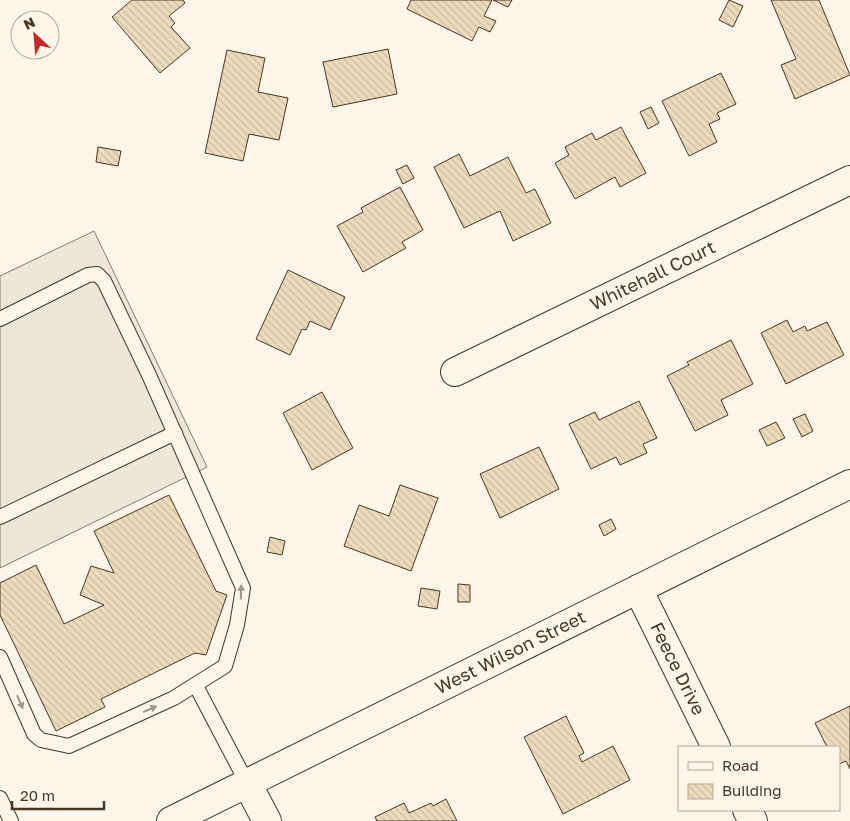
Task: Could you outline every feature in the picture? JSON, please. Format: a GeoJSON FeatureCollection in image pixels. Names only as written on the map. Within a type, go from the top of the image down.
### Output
{"type":"FeatureCollection","features":[{"type":"Feature","properties":{"kind":"main road","name":"Whitehall Court"},"geometry":{"type":"LineString","coordinates":[[455,372],[850,180]]}},
{"type":"Feature","properties":{"kind":"main road","name":"West Wilson Street"},"geometry":{"type":"LineString","coordinates":[[171,821],[850,484]]}},
{"type":"Feature","properties":{"kind":"main road","name":"Feece Drive"},"geometry":{"type":"LineString","coordinates":[[638,589],[716,746]]}},
{"type":"Feature","properties":{"kind":"main road"},"geometry":{"type":"LineString","coordinates":[[248,783],[267,821]]}},
{"type":"Feature","properties":{"kind":"lane"},"geometry":{"type":"LineString","coordinates":[[0,319],[88,275],[97,274],[104,281],[175,433],[243,588],[238,625],[225,666],[196,686],[69,746],[41,740],[34,734],[0,657]]}},
{"type":"Feature","properties":{"kind":"lane"},"geometry":{"type":"LineString","coordinates":[[0,517],[175,433]]}},
{"type":"Feature","properties":{"kind":"lane"},"geometry":{"type":"LineString","coordinates":[[196,686],[248,783]]}},
{"type":"Feature","properties":{"kind":"lane"},"geometry":{"type":"LineString","coordinates":[[0,798],[11,821]]}},
{"type":"Feature","properties":{"kind":"shaded area"},"geometry":{"type":"Polygon","coordinates":[[[94,231],[207,467],[0,568],[0,276],[94,231]]]}},
{"type":"Feature","properties":{"kind":"building"},"geometry":{"type":"Polygon","coordinates":[[[132,0],[183,0],[185,3],[169,16],[175,23],[171,27],[190,48],[160,73],[112,17],[132,0]]]}},
{"type":"Feature","properties":{"kind":"building"},"geometry":{"type":"Polygon","coordinates":[[[411,0],[492,0],[484,16],[496,21],[490,32],[479,27],[472,41],[407,9],[411,0]]]}},
{"type":"Feature","properties":{"kind":"building"},"geometry":{"type":"Polygon","coordinates":[[[493,0],[512,0],[508,7],[493,0]]]}},
{"type":"Feature","properties":{"kind":"building"},"geometry":{"type":"Polygon","coordinates":[[[729,0],[743,6],[733,27],[719,20],[729,0]]]}},
{"type":"Feature","properties":{"kind":"building"},"geometry":{"type":"Polygon","coordinates":[[[771,0],[819,0],[850,75],[795,99],[781,65],[796,59],[771,0]]]}},
{"type":"Feature","properties":{"kind":"building"},"geometry":{"type":"Polygon","coordinates":[[[388,49],[397,94],[333,107],[323,62],[388,49]]]}},
{"type":"Feature","properties":{"kind":"building"},"geometry":{"type":"Polygon","coordinates":[[[227,50],[265,58],[258,92],[288,98],[279,140],[249,134],[243,161],[205,153],[227,50]]]}},
{"type":"Feature","properties":{"kind":"building"},"geometry":{"type":"Polygon","coordinates":[[[721,73],[736,104],[717,113],[720,119],[709,124],[717,142],[689,156],[662,101],[721,73]]]}},
{"type":"Feature","properties":{"kind":"building"},"geometry":{"type":"Polygon","coordinates":[[[651,107],[659,123],[648,129],[640,112],[651,107]]]}},
{"type":"Feature","properties":{"kind":"building"},"geometry":{"type":"Polygon","coordinates":[[[621,127],[646,173],[620,187],[615,177],[575,199],[555,163],[569,155],[565,147],[592,133],[596,140],[621,127]]]}},
{"type":"Feature","properties":{"kind":"building"},"geometry":{"type":"Polygon","coordinates":[[[98,147],[121,151],[118,166],[96,162],[98,147]]]}},
{"type":"Feature","properties":{"kind":"building"},"geometry":{"type":"Polygon","coordinates":[[[459,154],[470,176],[508,157],[526,193],[535,189],[551,223],[513,241],[500,211],[464,228],[434,167],[459,154]]]}},
{"type":"Feature","properties":{"kind":"building"},"geometry":{"type":"Polygon","coordinates":[[[407,165],[414,178],[403,184],[396,170],[407,165]]]}},
{"type":"Feature","properties":{"kind":"building"},"geometry":{"type":"Polygon","coordinates":[[[400,187],[423,230],[402,242],[406,248],[363,272],[337,226],[363,212],[361,208],[400,187]]]}},
{"type":"Feature","properties":{"kind":"building"},"geometry":{"type":"Polygon","coordinates":[[[288,270],[345,297],[330,330],[310,321],[306,330],[302,329],[290,355],[256,339],[288,270]]]}},
{"type":"Feature","properties":{"kind":"building"},"geometry":{"type":"Polygon","coordinates":[[[787,320],[793,332],[805,326],[807,331],[827,322],[844,355],[786,384],[761,333],[787,320]]]}},
{"type":"Feature","properties":{"kind":"building"},"geometry":{"type":"Polygon","coordinates":[[[731,340],[753,384],[721,400],[728,415],[695,431],[667,376],[689,365],[687,362],[731,340]]]}},
{"type":"Feature","properties":{"kind":"building"},"geometry":{"type":"Polygon","coordinates":[[[322,392],[353,448],[312,470],[283,413],[322,392]]]}},
{"type":"Feature","properties":{"kind":"building"},"geometry":{"type":"Polygon","coordinates":[[[639,401],[657,438],[643,444],[647,453],[620,465],[616,457],[591,469],[569,424],[595,412],[599,420],[639,401]]]}},
{"type":"Feature","properties":{"kind":"building"},"geometry":{"type":"Polygon","coordinates":[[[805,414],[813,431],[802,437],[793,419],[805,414]]]}},
{"type":"Feature","properties":{"kind":"building"},"geometry":{"type":"Polygon","coordinates":[[[776,422],[785,438],[767,446],[759,430],[776,422]]]}},
{"type":"Feature","properties":{"kind":"building"},"geometry":{"type":"Polygon","coordinates":[[[539,447],[559,489],[500,518],[480,474],[539,447]]]}},
{"type":"Feature","properties":{"kind":"building"},"geometry":{"type":"Polygon","coordinates":[[[400,485],[438,498],[411,571],[344,546],[359,505],[389,516],[400,485]]]}},
{"type":"Feature","properties":{"kind":"building"},"geometry":{"type":"Polygon","coordinates":[[[169,495],[216,591],[227,595],[206,655],[195,653],[101,699],[105,707],[56,731],[0,615],[0,583],[36,565],[64,624],[104,605],[80,595],[91,566],[114,573],[94,531],[169,495]]]}},
{"type":"Feature","properties":{"kind":"building"},"geometry":{"type":"Polygon","coordinates":[[[611,519],[616,529],[604,536],[599,525],[611,519]]]}},
{"type":"Feature","properties":{"kind":"building"},"geometry":{"type":"Polygon","coordinates":[[[270,537],[285,541],[282,555],[267,552],[270,537]]]}},
{"type":"Feature","properties":{"kind":"building"},"geometry":{"type":"Polygon","coordinates":[[[458,584],[470,585],[470,602],[458,602],[458,584]]]}},
{"type":"Feature","properties":{"kind":"building"},"geometry":{"type":"Polygon","coordinates":[[[421,588],[440,591],[437,609],[418,606],[421,588]]]}},
{"type":"Feature","properties":{"kind":"building"},"geometry":{"type":"Polygon","coordinates":[[[850,706],[850,769],[846,761],[840,764],[840,746],[826,746],[815,723],[850,706]]]}},
{"type":"Feature","properties":{"kind":"building"},"geometry":{"type":"Polygon","coordinates":[[[566,716],[584,753],[579,756],[582,762],[613,746],[630,780],[563,814],[524,737],[566,716]]]}},
{"type":"Feature","properties":{"kind":"building"},"geometry":{"type":"Polygon","coordinates":[[[446,799],[457,821],[377,821],[375,817],[404,803],[409,813],[431,803],[433,806],[446,799]]]}}]}
